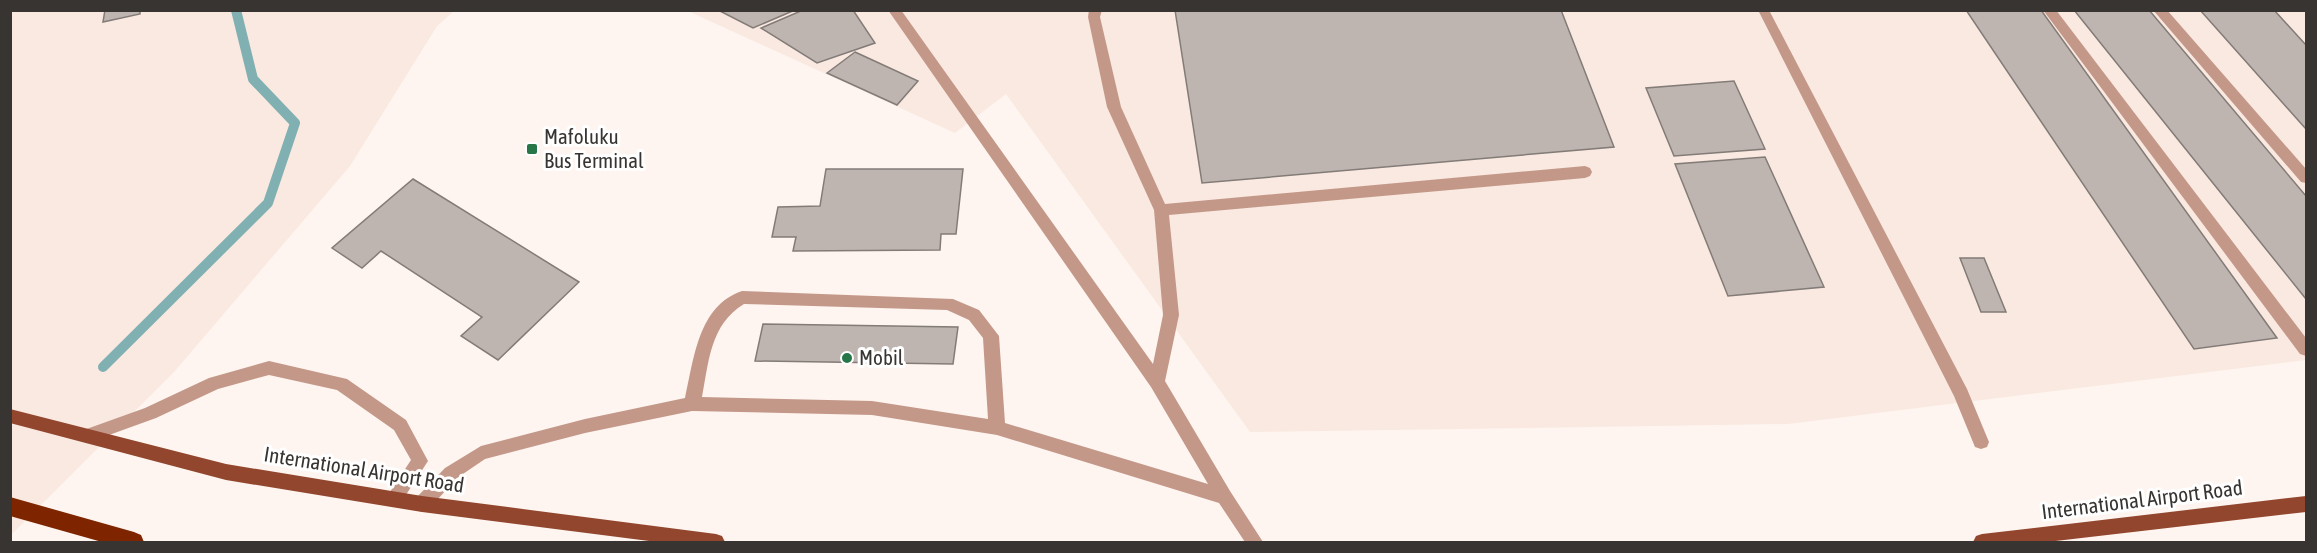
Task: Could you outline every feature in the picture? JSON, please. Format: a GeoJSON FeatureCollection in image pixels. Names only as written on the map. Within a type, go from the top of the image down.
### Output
{"type":"FeatureCollection","features":[{"type":"Feature","properties":{"kind":"highway"},"geometry":{"type":"LineString","coordinates":[[10,506],[134,543]]}},
{"type":"Feature","properties":{"kind":"main road","name":"International Airport Road"},"geometry":{"type":"LineString","coordinates":[[10,416],[226,472],[422,504],[716,543]]}},
{"type":"Feature","properties":{"kind":"main road","name":"International Airport Road"},"geometry":{"type":"LineString","coordinates":[[1982,543],[2307,504]]}},
{"type":"Feature","properties":{"kind":"street"},"geometry":{"type":"LineString","coordinates":[[894,10],[1157,382],[1224,497],[1255,543]]}},
{"type":"Feature","properties":{"kind":"street"},"geometry":{"type":"LineString","coordinates":[[1096,10],[1094,17],[1114,107],[1161,210],[1171,315],[1157,382]]}},
{"type":"Feature","properties":{"kind":"street"},"geometry":{"type":"LineString","coordinates":[[2049,10],[2307,349]]}},
{"type":"Feature","properties":{"kind":"street"},"geometry":{"type":"LineString","coordinates":[[2159,10],[2307,178]]}},
{"type":"Feature","properties":{"kind":"street"},"geometry":{"type":"LineString","coordinates":[[1764,12],[1961,394],[1981,442]]}},
{"type":"Feature","properties":{"kind":"street"},"geometry":{"type":"LineString","coordinates":[[1161,210],[1585,172]]}},
{"type":"Feature","properties":{"kind":"street"},"geometry":{"type":"LineString","coordinates":[[692,405],[708,332],[726,307],[742,297],[948,303],[974,315],[991,336],[997,428]]}},
{"type":"Feature","properties":{"kind":"street"},"geometry":{"type":"LineString","coordinates":[[87,436],[150,413],[215,382],[269,368],[341,384],[400,425],[420,461],[394,498]]}},
{"type":"Feature","properties":{"kind":"street"},"geometry":{"type":"LineString","coordinates":[[422,504],[451,474],[482,453],[585,426],[692,405],[872,408],[997,428],[1224,497]]}},
{"type":"Feature","properties":{"kind":"shaded area"},"geometry":{"type":"Polygon","coordinates":[[[11,11],[454,11],[437,26],[350,166],[174,372],[11,535],[11,11]]]}},
{"type":"Feature","properties":{"kind":"shaded area"},"geometry":{"type":"Polygon","coordinates":[[[688,11],[2306,11],[2306,360],[1788,424],[1250,432],[1006,94],[955,133],[688,11]]]}},
{"type":"Feature","properties":{"kind":"building"},"geometry":{"type":"Polygon","coordinates":[[[105,10],[140,10],[140,14],[103,22],[105,10]]]}},
{"type":"Feature","properties":{"kind":"building"},"geometry":{"type":"Polygon","coordinates":[[[718,10],[795,10],[753,28],[718,10]]]}},
{"type":"Feature","properties":{"kind":"building"},"geometry":{"type":"Polygon","coordinates":[[[803,10],[853,10],[875,43],[817,63],[761,28],[803,10]]]}},
{"type":"Feature","properties":{"kind":"building"},"geometry":{"type":"Polygon","coordinates":[[[1175,10],[1561,10],[1614,147],[1202,183],[1175,10]]]}},
{"type":"Feature","properties":{"kind":"building"},"geometry":{"type":"Polygon","coordinates":[[[1966,10],[2041,10],[2277,338],[2194,349],[1966,10]]]}},
{"type":"Feature","properties":{"kind":"building"},"geometry":{"type":"Polygon","coordinates":[[[2074,10],[2149,10],[2306,196],[2306,299],[2074,10]]]}},
{"type":"Feature","properties":{"kind":"building"},"geometry":{"type":"Polygon","coordinates":[[[2200,10],[2274,10],[2306,45],[2306,129],[2200,10]]]}},
{"type":"Feature","properties":{"kind":"building"},"geometry":{"type":"Polygon","coordinates":[[[855,52],[918,81],[897,105],[827,73],[855,52]]]}},
{"type":"Feature","properties":{"kind":"building"},"geometry":{"type":"Polygon","coordinates":[[[1734,81],[1765,149],[1674,156],[1646,88],[1734,81]]]}},
{"type":"Feature","properties":{"kind":"building"},"geometry":{"type":"Polygon","coordinates":[[[1765,157],[1824,287],[1728,296],[1675,164],[1765,157]]]}},
{"type":"Feature","properties":{"kind":"building"},"geometry":{"type":"Polygon","coordinates":[[[826,169],[963,169],[956,234],[941,234],[940,250],[793,251],[796,237],[772,237],[778,207],[820,206],[826,169]]]}},
{"type":"Feature","properties":{"kind":"building"},"geometry":{"type":"Polygon","coordinates":[[[413,179],[579,282],[498,360],[461,336],[482,317],[381,251],[362,268],[332,248],[413,179]]]}},
{"type":"Feature","properties":{"kind":"building"},"geometry":{"type":"Polygon","coordinates":[[[1960,258],[1984,258],[2006,312],[1981,312],[1960,258]]]}},
{"type":"Feature","properties":{"kind":"building"},"geometry":{"type":"Polygon","coordinates":[[[763,324],[958,327],[953,364],[755,361],[763,324]]]}},
{"type":"Feature","properties":{"kind":"waterway"},"geometry":{"type":"LineString","coordinates":[[103,367],[268,203],[295,123],[253,79],[236,10]]}},
{"type":"Feature","properties":{"kind":"place","name":"Mafoluku Bus Terminal"},"geometry":{"type":"Point","coordinates":[532,149]}},
{"type":"Feature","properties":{"kind":"place","name":"Mobil"},"geometry":{"type":"Point","coordinates":[847,358]}}]}
